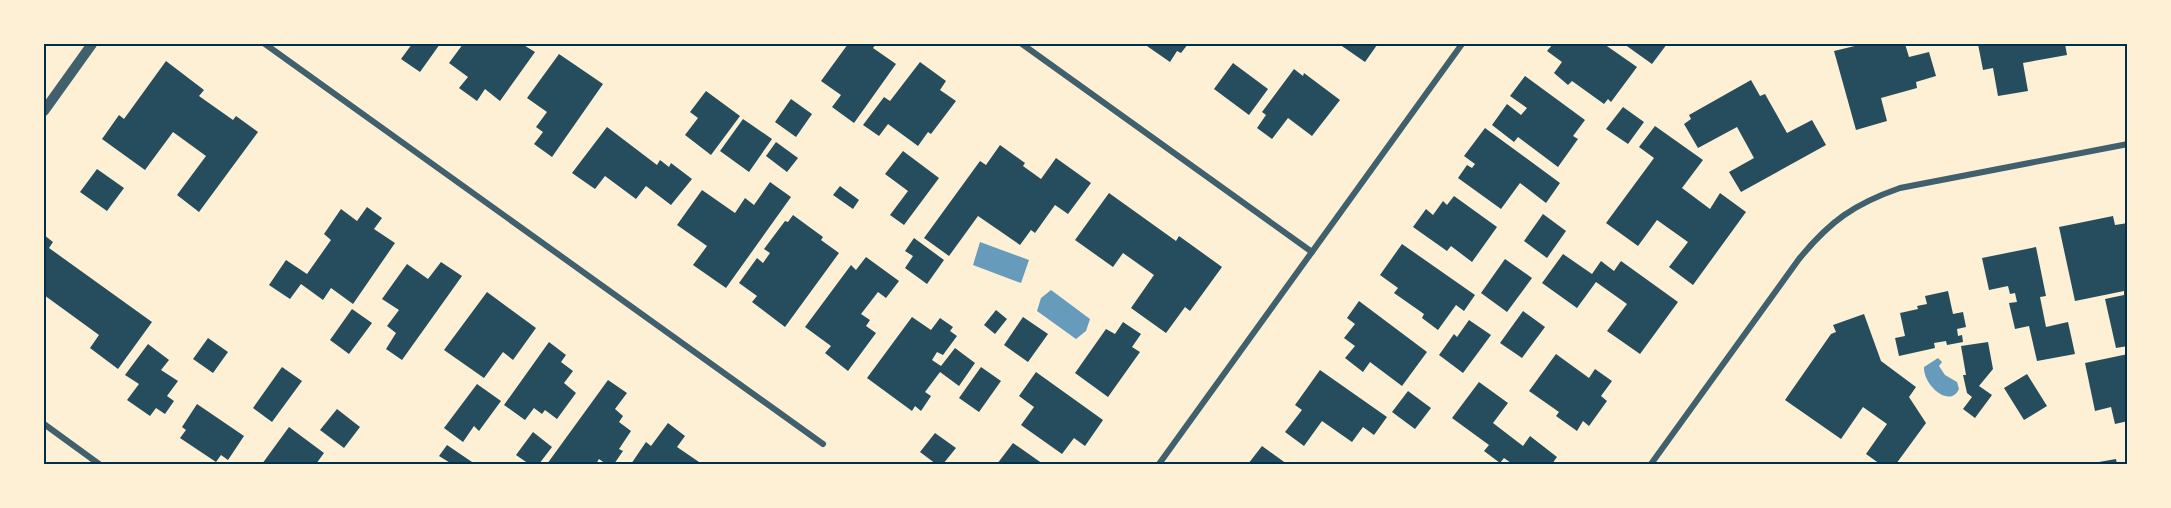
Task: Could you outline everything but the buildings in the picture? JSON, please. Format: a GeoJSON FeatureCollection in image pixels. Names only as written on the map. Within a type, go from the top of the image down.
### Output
{"type":"FeatureCollection","features":[{"type":"Feature","properties":{"kind":"street"},"geometry":{"type":"LineString","coordinates":[[44,111],[92,44]]}},
{"type":"Feature","properties":{"kind":"street"},"geometry":{"type":"LineString","coordinates":[[265,44],[823,444]]}},
{"type":"Feature","properties":{"kind":"street"},"geometry":{"type":"LineString","coordinates":[[1022,44],[1312,252]]}},
{"type":"Feature","properties":{"kind":"street"},"geometry":{"type":"LineString","coordinates":[[1159,465],[1462,44]]}},
{"type":"Feature","properties":{"kind":"street"},"geometry":{"type":"LineString","coordinates":[[1651,465],[1799,259],[1818,235],[1846,213],[1900,188],[2127,144]]}},
{"type":"Feature","properties":{"kind":"street"},"geometry":{"type":"LineString","coordinates":[[44,424],[99,465]]}},
{"type":"Feature","properties":{"kind":"water"},"geometry":{"type":"Polygon","coordinates":[[[980,242],[1029,260],[1021,283],[973,265],[980,242]]]}},
{"type":"Feature","properties":{"kind":"water"},"geometry":{"type":"Polygon","coordinates":[[[1051,290],[1090,319],[1086,331],[1076,339],[1037,311],[1041,298],[1051,290]]]}},
{"type":"Feature","properties":{"kind":"water"},"geometry":{"type":"Polygon","coordinates":[[[1938,358],[1942,362],[1939,366],[1945,375],[1957,382],[1959,389],[1955,395],[1950,397],[1944,396],[1932,387],[1925,374],[1924,367],[1938,358]]]}}]}
